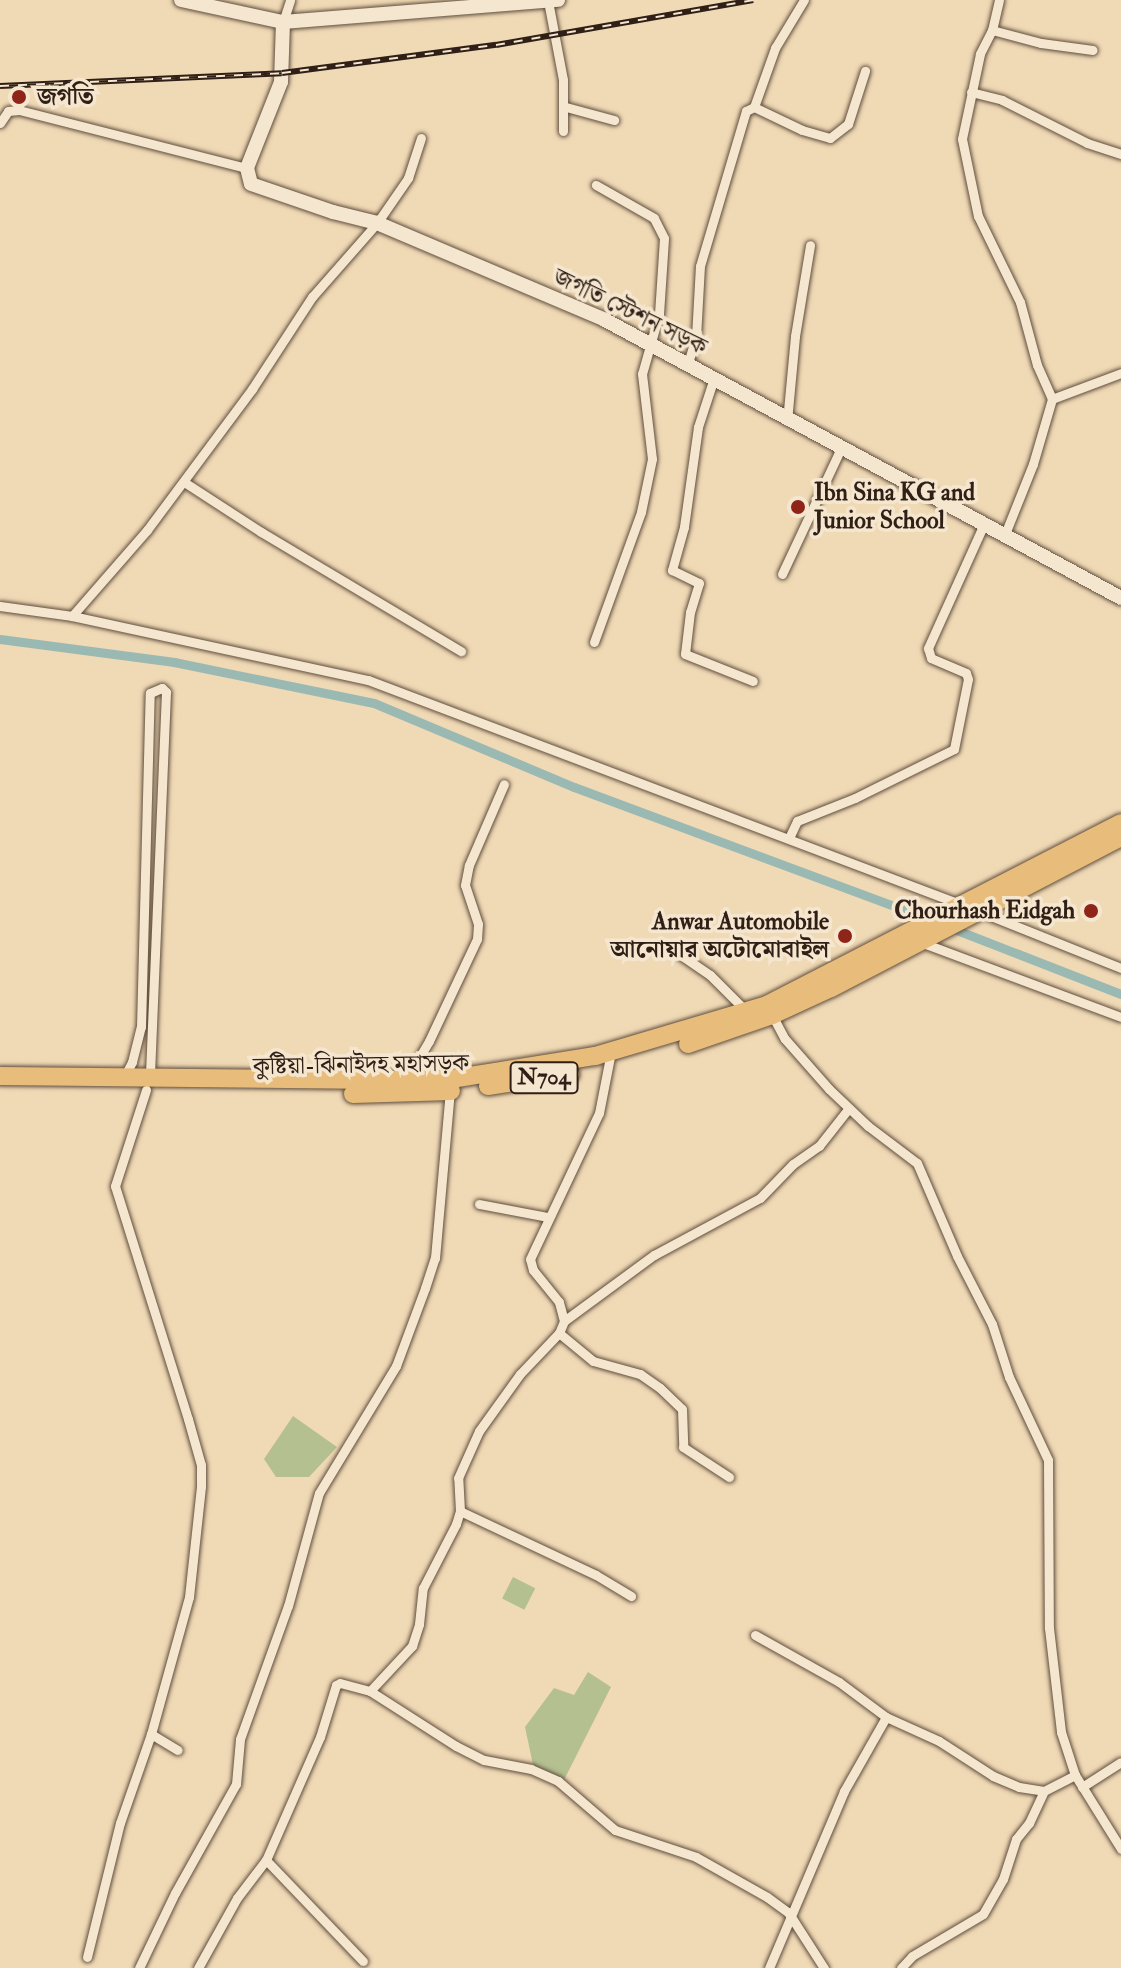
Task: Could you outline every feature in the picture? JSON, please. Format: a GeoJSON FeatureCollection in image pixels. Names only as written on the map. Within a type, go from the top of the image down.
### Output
{"type":"FeatureCollection","features":[{"type":"Feature","properties":{"kind":"highway","name":"কুষ্টিয়া-ঝিনাইদহ মহাসড়ক"},"geometry":{"type":"LineString","coordinates":[[137,1083],[323,1094],[450,1085],[610,1059],[770,1010],[969,911],[1119,831]]}},
{"type":"Feature","properties":{"kind":"highway","name":"কুষ্টিয়া-ঝিনাইদহ মহাসড়ক"},"geometry":{"type":"LineString","coordinates":[[610,1059],[745,1010],[770,1010]]}},
{"type":"Feature","properties":{"kind":"highway","name":"N704"},"geometry":{"type":"LineString","coordinates":[[0,1076],[137,1083]]}},
{"type":"Feature","properties":{"kind":"highway","name":"কুষ্টিয়া-ঝিনাইদহ মহাসড়ক"},"geometry":{"type":"LineString","coordinates":[[137,1083],[406,1080],[450,1085]]}},
{"type":"Feature","properties":{"kind":"highway","name":"N704"},"geometry":{"type":"LineString","coordinates":[[0,1087],[137,1083]]}},
{"type":"Feature","properties":{"kind":"street"},"geometry":{"type":"LineString","coordinates":[[181,0],[283,22],[553,1],[566,107],[563,131]]}},
{"type":"Feature","properties":{"kind":"street"},"geometry":{"type":"LineString","coordinates":[[0,123],[8,111],[19,110],[247,168],[281,82],[283,22],[290,0]]}},
{"type":"Feature","properties":{"kind":"street"},"geometry":{"type":"LineString","coordinates":[[688,363],[696,337],[700,266],[724,192],[735,143],[746,111],[754,107],[775,48],[804,0]]}},
{"type":"Feature","properties":{"kind":"street"},"geometry":{"type":"LineString","coordinates":[[999,0],[992,30],[980,54],[962,139],[978,216],[1020,302],[1037,365],[1052,399],[1033,464],[1005,534]]}},
{"type":"Feature","properties":{"kind":"street"},"geometry":{"type":"LineString","coordinates":[[992,30],[1041,43],[1093,50]]}},
{"type":"Feature","properties":{"kind":"street"},"geometry":{"type":"LineString","coordinates":[[754,107],[802,130],[830,138],[848,124],[865,71]]}},
{"type":"Feature","properties":{"kind":"street"},"geometry":{"type":"LineString","coordinates":[[971,92],[1002,100],[1087,143],[1121,154]]}},
{"type":"Feature","properties":{"kind":"street"},"geometry":{"type":"LineString","coordinates":[[566,107],[614,120]]}},
{"type":"Feature","properties":{"kind":"street"},"geometry":{"type":"LineString","coordinates":[[72,616],[184,482],[312,297],[377,223],[408,178],[421,138]]}},
{"type":"Feature","properties":{"kind":"street","name":"জগতি স্টেশন সড়ক"},"geometry":{"type":"LineString","coordinates":[[247,168],[251,184],[333,212],[377,223],[650,342],[787,421],[1121,598]]}},
{"type":"Feature","properties":{"kind":"street"},"geometry":{"type":"LineString","coordinates":[[594,642],[641,512],[652,459],[642,374],[659,314],[664,238],[654,218],[596,185]]}},
{"type":"Feature","properties":{"kind":"street"},"geometry":{"type":"LineString","coordinates":[[787,421],[795,336],[810,245]]}},
{"type":"Feature","properties":{"kind":"street"},"geometry":{"type":"LineString","coordinates":[[1052,399],[1121,373]]}},
{"type":"Feature","properties":{"kind":"street"},"geometry":{"type":"LineString","coordinates":[[714,378],[698,427],[684,527],[672,570],[699,583],[690,612],[685,654],[753,681]]}},
{"type":"Feature","properties":{"kind":"street"},"geometry":{"type":"LineString","coordinates":[[782,574],[841,448]]}},
{"type":"Feature","properties":{"kind":"street"},"geometry":{"type":"LineString","coordinates":[[184,482],[461,651]]}},
{"type":"Feature","properties":{"kind":"street"},"geometry":{"type":"LineString","coordinates":[[789,838],[797,821],[855,798],[954,749],[968,679],[966,673],[931,658],[928,648],[984,524]]}},
{"type":"Feature","properties":{"kind":"street"},"geometry":{"type":"LineString","coordinates":[[0,606],[72,616],[368,680],[789,838],[1121,968]]}},
{"type":"Feature","properties":{"kind":"street"},"geometry":{"type":"LineString","coordinates":[[87,1957],[120,1823],[151,1734],[189,1597],[201,1465],[115,1186],[137,1083],[166,706],[166,692],[162,688],[150,693],[141,1027],[132,1062],[137,1083]]}},
{"type":"Feature","properties":{"kind":"street"},"geometry":{"type":"LineString","coordinates":[[406,1080],[429,1041],[477,939],[478,924],[465,885],[469,865],[504,784]]}},
{"type":"Feature","properties":{"kind":"street"},"geometry":{"type":"LineString","coordinates":[[915,938],[1121,1017]]}},
{"type":"Feature","properties":{"kind":"street"},"geometry":{"type":"LineString","coordinates":[[672,949],[710,975],[745,1010]]}},
{"type":"Feature","properties":{"kind":"street"},"geometry":{"type":"LineString","coordinates":[[770,1010],[785,1039],[849,1108],[917,1163],[957,1256],[992,1324],[1009,1377],[1047,1457],[1049,1628],[1061,1732],[1075,1775],[1121,1849]]}},
{"type":"Feature","properties":{"kind":"street"},"geometry":{"type":"LineString","coordinates":[[564,1321],[559,1302],[533,1270],[530,1259],[599,1113],[610,1059]]}},
{"type":"Feature","properties":{"kind":"street"},"geometry":{"type":"LineString","coordinates":[[139,1968],[175,1893],[236,1784],[240,1739],[288,1606],[319,1493],[396,1366],[425,1288],[437,1244],[450,1085]]}},
{"type":"Feature","properties":{"kind":"street"},"geometry":{"type":"LineString","coordinates":[[370,1691],[412,1646],[419,1624],[423,1588],[460,1511],[458,1478],[479,1431],[520,1374],[559,1333],[564,1321],[654,1255],[760,1198],[793,1164],[819,1146],[849,1108]]}},
{"type":"Feature","properties":{"kind":"street"},"geometry":{"type":"LineString","coordinates":[[479,1204],[548,1217]]}},
{"type":"Feature","properties":{"kind":"street"},"geometry":{"type":"LineString","coordinates":[[559,1333],[593,1361],[640,1374],[660,1388],[682,1409],[683,1447],[729,1477]]}},
{"type":"Feature","properties":{"kind":"street"},"geometry":{"type":"LineString","coordinates":[[460,1511],[596,1575],[631,1596]]}},
{"type":"Feature","properties":{"kind":"street"},"geometry":{"type":"LineString","coordinates":[[755,1635],[839,1682],[886,1717],[939,1741],[993,1776],[1019,1787],[1044,1791]]}},
{"type":"Feature","properties":{"kind":"street"},"geometry":{"type":"LineString","coordinates":[[198,1968],[237,1898],[266,1860],[320,1737],[336,1685],[370,1691],[473,1755],[531,1769],[558,1781],[615,1830],[696,1857],[767,1897],[790,1915],[824,1968]]}},
{"type":"Feature","properties":{"kind":"street"},"geometry":{"type":"LineString","coordinates":[[769,1968],[844,1791],[886,1717]]}},
{"type":"Feature","properties":{"kind":"street"},"geometry":{"type":"LineString","coordinates":[[151,1734],[178,1750]]}},
{"type":"Feature","properties":{"kind":"street"},"geometry":{"type":"LineString","coordinates":[[1082,1787],[1121,1762]]}},
{"type":"Feature","properties":{"kind":"street"},"geometry":{"type":"LineString","coordinates":[[901,1968],[912,1956],[983,1914],[1003,1879],[1016,1839],[1044,1791],[1075,1775]]}},
{"type":"Feature","properties":{"kind":"street"},"geometry":{"type":"LineString","coordinates":[[266,1860],[363,1961]]}},
{"type":"Feature","properties":{"kind":"green space"},"geometry":{"type":"Polygon","coordinates":[[[293,1416],[337,1447],[309,1477],[276,1477],[264,1459],[293,1416]]]}},
{"type":"Feature","properties":{"kind":"green space"},"geometry":{"type":"Polygon","coordinates":[[[513,1577],[535,1588],[524,1610],[502,1598],[513,1577]]]}},
{"type":"Feature","properties":{"kind":"green space"},"geometry":{"type":"Polygon","coordinates":[[[588,1672],[611,1687],[564,1780],[533,1765],[525,1727],[554,1688],[574,1695],[588,1672]]]}},
{"type":"Feature","properties":{"kind":"waterway"},"geometry":{"type":"LineString","coordinates":[[0,639],[174,662],[374,703],[574,787],[932,920]]}},
{"type":"Feature","properties":{"kind":"waterway"},"geometry":{"type":"LineString","coordinates":[[949,927],[1121,994]]}},
{"type":"Feature","properties":{"kind":"railway"},"geometry":{"type":"LineString","coordinates":[[0,86],[282,73],[496,45],[753,0]]}},
{"type":"Feature","properties":{"kind":"place","name":"জগতি"},"geometry":{"type":"Point","coordinates":[19,97]}},
{"type":"Feature","properties":{"kind":"place","name":"Ibn Sina KG and Junior School"},"geometry":{"type":"Point","coordinates":[798,507]}},
{"type":"Feature","properties":{"kind":"place","name":"Chourhash Eidgah"},"geometry":{"type":"Point","coordinates":[1091,911]}},
{"type":"Feature","properties":{"kind":"place","name":"Anwar Automobile আনোয়ার অটোমোবাইল"},"geometry":{"type":"Point","coordinates":[845,936]}}]}
